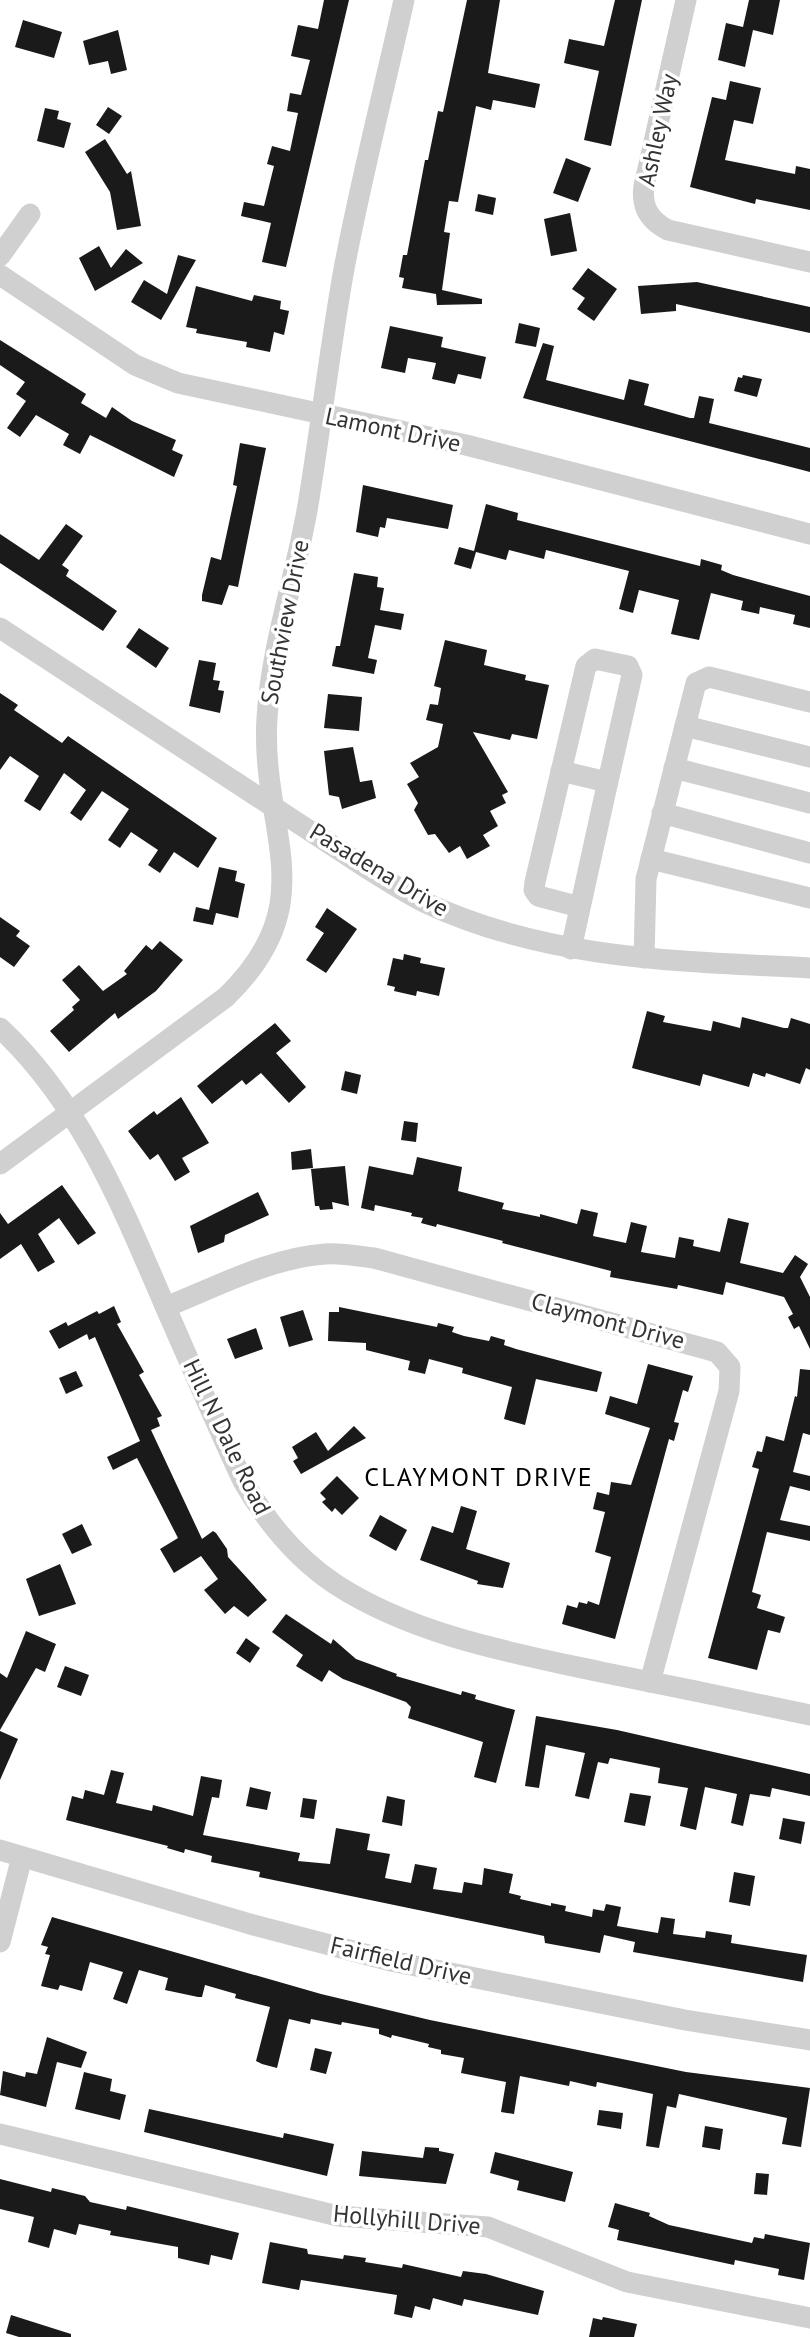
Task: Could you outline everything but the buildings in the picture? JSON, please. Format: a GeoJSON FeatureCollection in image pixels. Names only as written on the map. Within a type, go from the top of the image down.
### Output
{"type":"FeatureCollection","features":[{"type":"Feature","properties":{"kind":"street","name":"Southview Drive"},"geometry":{"type":"LineString","coordinates":[[0,1164],[226,997],[265,952],[277,923],[282,887],[267,747],[268,695],[304,526],[319,415],[345,267],[404,0]]}},
{"type":"Feature","properties":{"kind":"street","name":"Ashley Way"},"geometry":{"type":"LineString","coordinates":[[686,0],[644,186],[645,208],[650,217],[668,230],[810,262]]}},
{"type":"Feature","properties":{"kind":"street"},"geometry":{"type":"LineString","coordinates":[[0,256],[30,214]]}},
{"type":"Feature","properties":{"kind":"street","name":"Lamont Drive"},"geometry":{"type":"LineString","coordinates":[[0,275],[135,365],[206,390],[466,445],[810,534]]}},
{"type":"Feature","properties":{"kind":"street","name":"Pasadena Drive"},"geometry":{"type":"LineString","coordinates":[[0,628],[273,804],[365,867],[423,901],[483,925],[571,949],[644,958],[810,968]]}},
{"type":"Feature","properties":{"kind":"street"},"geometry":{"type":"LineString","coordinates":[[571,949],[632,675],[628,666],[595,659],[586,666],[534,890],[538,896],[580,907]]}},
{"type":"Feature","properties":{"kind":"street"},"geometry":{"type":"LineString","coordinates":[[644,958],[646,879],[696,683],[709,677],[810,702]]}},
{"type":"Feature","properties":{"kind":"street"},"geometry":{"type":"LineString","coordinates":[[685,726],[810,757]]}},
{"type":"Feature","properties":{"kind":"street"},"geometry":{"type":"LineString","coordinates":[[674,768],[810,803]]}},
{"type":"Feature","properties":{"kind":"street"},"geometry":{"type":"LineString","coordinates":[[561,771],[607,782]]}},
{"type":"Feature","properties":{"kind":"street"},"geometry":{"type":"LineString","coordinates":[[662,813],[810,853]]}},
{"type":"Feature","properties":{"kind":"street"},"geometry":{"type":"LineString","coordinates":[[651,859],[810,898]]}},
{"type":"Feature","properties":{"kind":"street","name":"Hill N Dale Road"},"geometry":{"type":"LineString","coordinates":[[0,1028],[22,1050],[71,1113],[106,1173],[231,1455],[256,1503],[287,1543],[334,1583],[380,1607],[442,1632],[527,1656],[810,1715]]}},
{"type":"Feature","properties":{"kind":"street","name":"Claymont Drive"},"geometry":{"type":"LineString","coordinates":[[166,1307],[271,1266],[326,1254],[350,1255],[374,1258],[717,1352],[730,1367],[729,1391],[650,1682]]}},
{"type":"Feature","properties":{"kind":"street","name":"Fairfield Drive"},"geometry":{"type":"LineString","coordinates":[[0,1850],[250,1924],[391,1961],[685,2020],[810,2040]]}},
{"type":"Feature","properties":{"kind":"street"},"geometry":{"type":"LineString","coordinates":[[0,1942],[22,1857]]}},
{"type":"Feature","properties":{"kind":"street","name":"Hollyhill Drive"},"geometry":{"type":"LineString","coordinates":[[0,2134],[338,2216],[488,2227],[627,2283],[810,2318]]}},
{"type":"Feature","properties":{"kind":"district","name":"CLAYMONT DRIVE"},"geometry":{"type":"Point","coordinates":[479,1477]}}]}
